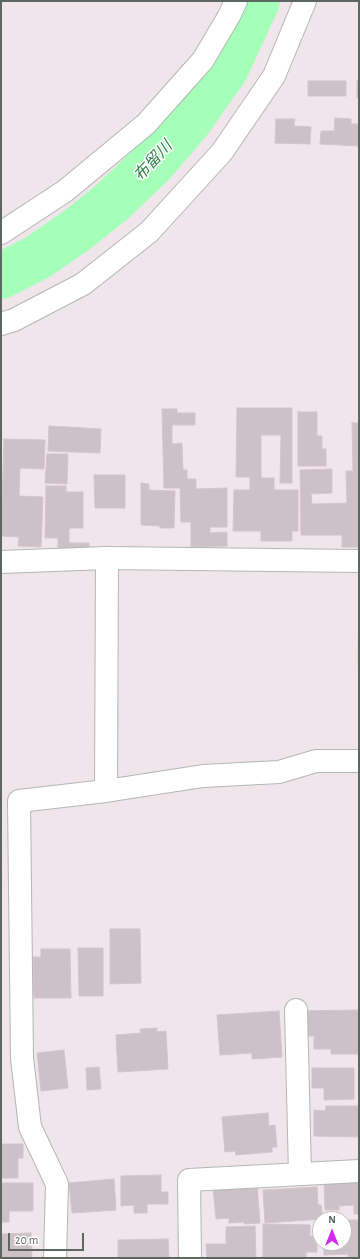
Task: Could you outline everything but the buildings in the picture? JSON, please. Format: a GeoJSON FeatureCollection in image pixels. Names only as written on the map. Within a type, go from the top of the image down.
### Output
{"type":"FeatureCollection","features":[{"type":"Feature","properties":{"kind":"street"},"geometry":{"type":"LineString","coordinates":[[1,233],[65,191],[146,124],[203,60],[229,16],[236,1]]}},
{"type":"Feature","properties":{"kind":"street"},"geometry":{"type":"LineString","coordinates":[[1,324],[14,320],[83,284],[149,232],[222,152],[274,76],[305,1]]}},
{"type":"Feature","properties":{"kind":"street"},"geometry":{"type":"LineString","coordinates":[[106,558],[106,791]]}},
{"type":"Feature","properties":{"kind":"street"},"geometry":{"type":"LineString","coordinates":[[1,562],[106,558],[359,562]]}},
{"type":"Feature","properties":{"kind":"street"},"geometry":{"type":"LineString","coordinates":[[55,1258],[57,1184],[30,1127],[22,1058],[19,801],[106,791],[203,776],[279,772],[316,761],[359,761]]}},
{"type":"Feature","properties":{"kind":"street"},"geometry":{"type":"LineString","coordinates":[[296,1010],[300,1174]]}},
{"type":"Feature","properties":{"kind":"street"},"geometry":{"type":"LineString","coordinates":[[190,1258],[189,1180],[359,1171]]}},
{"type":"Feature","properties":{"kind":"shaded area"},"geometry":{"type":"Polygon","coordinates":[[[359,603],[359,693],[357,655],[359,603]]]}},
{"type":"Feature","properties":{"kind":"waterway","name":"布留川"},"geometry":{"type":"LineString","coordinates":[[1,276],[38,257],[77,230],[111,203],[153,163],[189,121],[225,70],[257,1]]}}]}
